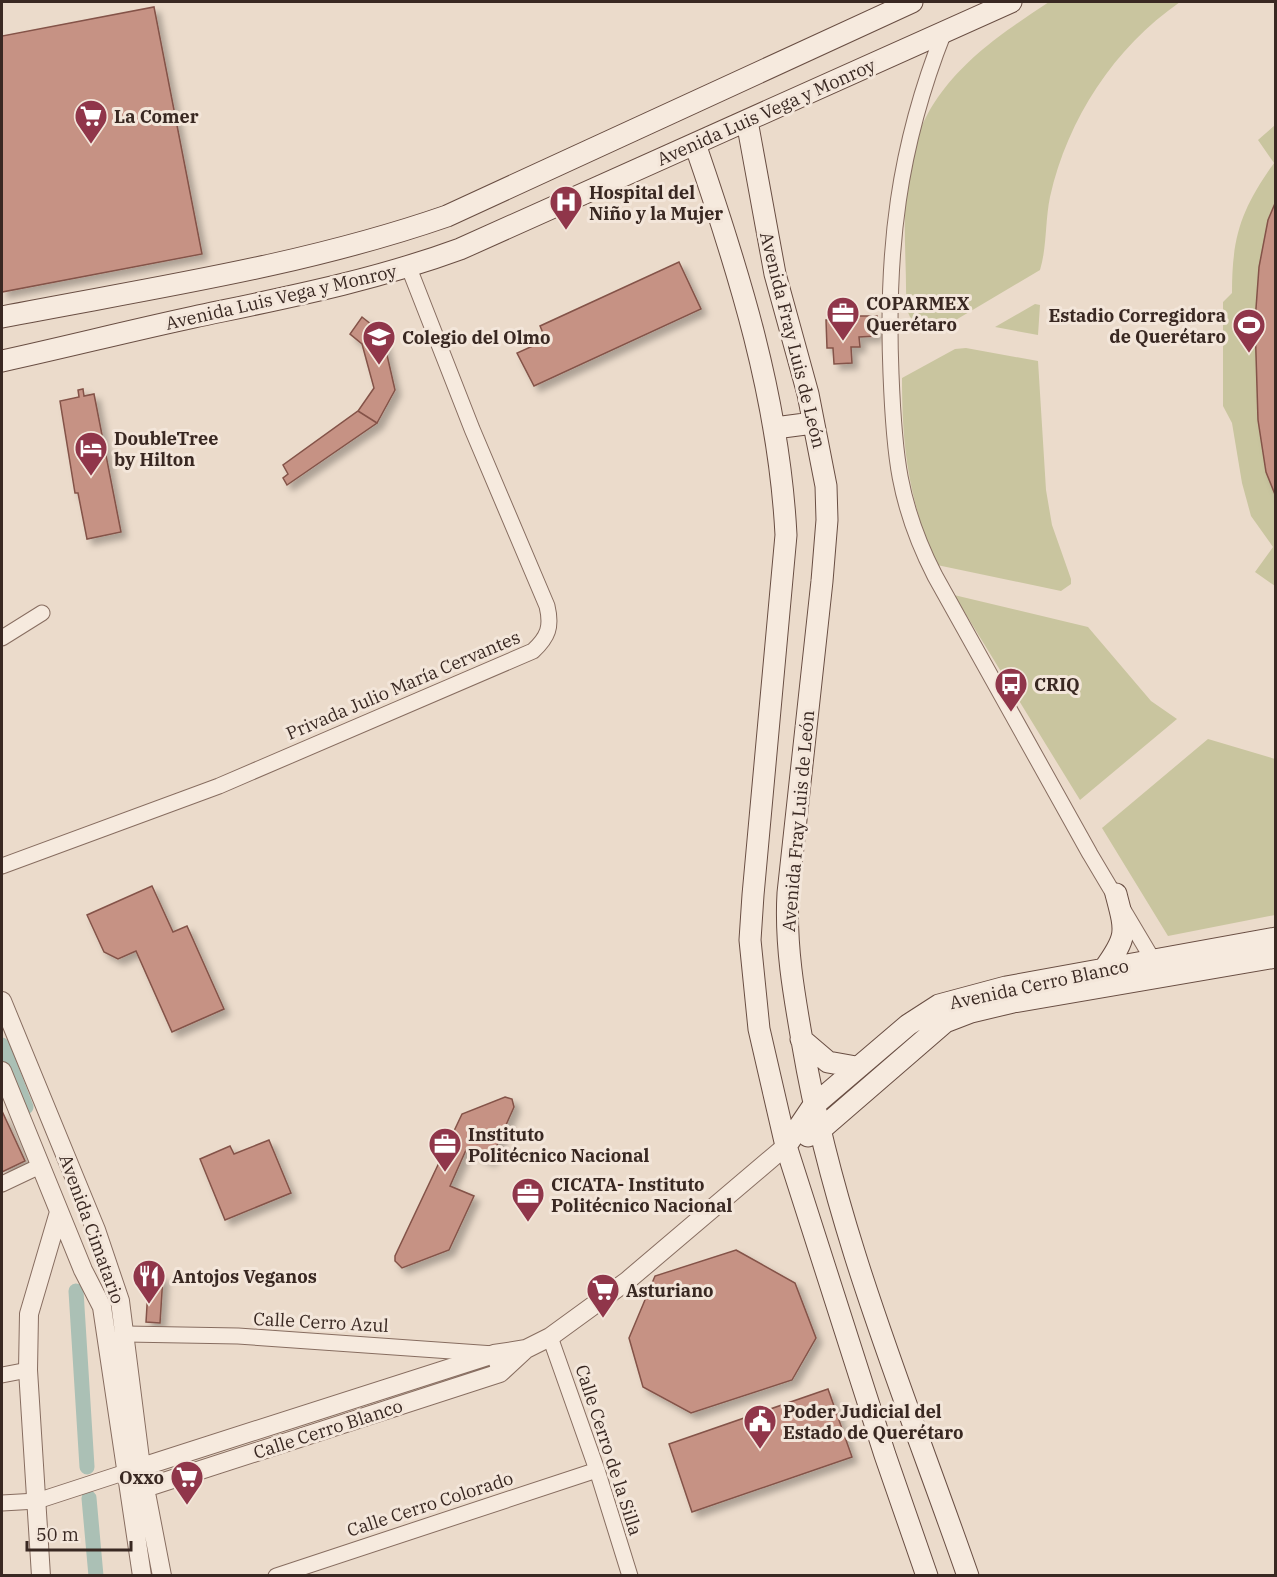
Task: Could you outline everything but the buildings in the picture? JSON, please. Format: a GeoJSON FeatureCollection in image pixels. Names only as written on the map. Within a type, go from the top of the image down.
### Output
{"type":"FeatureCollection","features":[{"type":"Feature","properties":{"kind":"main road","name":"Avenida Luis Vega y Monroy"},"geometry":{"type":"LineString","coordinates":[[2,317],[314,256],[401,232],[447,216],[912,2]]}},
{"type":"Feature","properties":{"kind":"main road","name":"Avenida Luis Vega y Monroy"},"geometry":{"type":"LineString","coordinates":[[2,361],[293,298],[409,268],[460,249],[1011,2]]}},
{"type":"Feature","properties":{"kind":"main road","name":"Avenida Fray Luis de León"},"geometry":{"type":"LineString","coordinates":[[747,121],[775,274],[808,394],[826,486],[827,520],[787,918],[789,963],[813,1106],[855,1256],[968,1575]]}},
{"type":"Feature","properties":{"kind":"main road","name":"Avenida Fray Luis de León"},"geometry":{"type":"LineString","coordinates":[[695,144],[724,229],[759,346],[783,477],[786,535],[750,940],[759,1029],[768,1078],[786,1146],[885,1455],[927,1575]]}},
{"type":"Feature","properties":{"kind":"main road"},"geometry":{"type":"LineString","coordinates":[[447,216],[443,224],[443,237],[447,244],[460,249]]}},
{"type":"Feature","properties":{"kind":"main road"},"geometry":{"type":"LineString","coordinates":[[775,428],[813,423]]}},
{"type":"Feature","properties":{"kind":"main road"},"geometry":{"type":"LineString","coordinates":[[1104,969],[1124,936],[1123,921],[1116,894]]}},
{"type":"Feature","properties":{"kind":"main road","name":"Avenida Cerro Blanco"},"geometry":{"type":"LineString","coordinates":[[786,1146],[813,1106],[908,1025],[939,1005],[962,996],[1275,938]]}},
{"type":"Feature","properties":{"kind":"main road","name":"Avenida Cerro Blanco"},"geometry":{"type":"LineString","coordinates":[[786,1146],[819,1131],[945,1022],[971,1012],[1013,1002],[1275,957]]}},
{"type":"Feature","properties":{"kind":"main road"},"geometry":{"type":"LineString","coordinates":[[801,1039],[828,1062],[856,1067]]}},
{"type":"Feature","properties":{"kind":"street"},"geometry":{"type":"LineString","coordinates":[[944,32],[918,107],[899,187],[893,231],[888,331],[895,456],[903,496],[918,543],[1090,854],[1116,894],[1153,960]]}},
{"type":"Feature","properties":{"kind":"street","name":"Privada Julio María Cervantes"},"geometry":{"type":"LineString","coordinates":[[2,866],[219,786],[533,651],[548,634],[550,620],[547,606],[472,429],[409,268]]}},
{"type":"Feature","properties":{"kind":"street"},"geometry":{"type":"LineString","coordinates":[[2,638],[42,613]]}},
{"type":"Feature","properties":{"kind":"street","name":"Avenida Cimatario"},"geometry":{"type":"LineString","coordinates":[[2,1002],[96,1230],[120,1301],[126,1334],[134,1469]]}},
{"type":"Feature","properties":{"kind":"street","name":"Avenida Cimatario"},"geometry":{"type":"LineString","coordinates":[[2,1071],[5,1090],[102,1307],[134,1469]]}},
{"type":"Feature","properties":{"kind":"street","name":"Calle Cerro Blanco"},"geometry":{"type":"LineString","coordinates":[[2,1503],[36,1501],[494,1354],[526,1349],[550,1338],[627,1281],[786,1146]]}},
{"type":"Feature","properties":{"kind":"street"},"geometry":{"type":"LineString","coordinates":[[2,1184],[40,1166]]}},
{"type":"Feature","properties":{"kind":"street"},"geometry":{"type":"LineString","coordinates":[[41,1575],[28,1370],[29,1314],[59,1212]]}},
{"type":"Feature","properties":{"kind":"street"},"geometry":{"type":"LineString","coordinates":[[102,1307],[120,1301]]}},
{"type":"Feature","properties":{"kind":"street","name":"Calle Cerro Azul"},"geometry":{"type":"LineString","coordinates":[[126,1334],[238,1336],[494,1354]]}},
{"type":"Feature","properties":{"kind":"street","name":"Calle Cerro de la Silla"},"geometry":{"type":"LineString","coordinates":[[550,1338],[597,1470],[630,1575]]}},
{"type":"Feature","properties":{"kind":"street","name":"Calle Cerro Blanco"},"geometry":{"type":"LineString","coordinates":[[145,1488],[500,1373],[526,1349]]}},
{"type":"Feature","properties":{"kind":"street"},"geometry":{"type":"LineString","coordinates":[[494,1354],[500,1373]]}},
{"type":"Feature","properties":{"kind":"street"},"geometry":{"type":"LineString","coordinates":[[2,1375],[28,1370]]}},
{"type":"Feature","properties":{"kind":"street"},"geometry":{"type":"LineString","coordinates":[[134,1469],[145,1488],[146,1539],[142,1575]]}},
{"type":"Feature","properties":{"kind":"street"},"geometry":{"type":"LineString","coordinates":[[134,1469],[146,1539],[162,1575]]}},
{"type":"Feature","properties":{"kind":"street","name":"Calle Cerro Colorado"},"geometry":{"type":"LineString","coordinates":[[276,1575],[597,1470]]}},
{"type":"Feature","properties":{"kind":"shaded area"},"geometry":{"type":"Polygon","coordinates":[[[1049,2],[1180,2],[1134,41],[1097,87],[1082,113],[1058,168],[1050,197],[1040,270],[949,324],[925,327],[910,317],[906,308],[906,196],[913,149],[924,121],[956,74],[999,36],[1049,2]]]}},
{"type":"Feature","properties":{"kind":"shaded area","name":"Estadio Corregidora de Querétaro"},"geometry":{"type":"Polygon","coordinates":[[[1275,125],[1275,586],[1255,572],[1273,547],[1251,516],[1242,483],[1232,423],[1223,406],[1223,302],[1232,293],[1234,255],[1246,210],[1274,163],[1258,140],[1275,125]]]}},
{"type":"Feature","properties":{"kind":"shaded area"},"geometry":{"type":"Polygon","coordinates":[[[1035,304],[1040,305],[1038,335],[995,327],[1035,304]]]}},
{"type":"Feature","properties":{"kind":"shaded area"},"geometry":{"type":"Polygon","coordinates":[[[966,348],[1038,361],[1046,490],[1052,525],[1071,579],[1071,584],[1061,591],[937,565],[930,552],[911,487],[903,425],[902,378],[955,349],[966,348]]]}},
{"type":"Feature","properties":{"kind":"shaded area"},"geometry":{"type":"Polygon","coordinates":[[[954,595],[1088,627],[1151,701],[1177,719],[1080,800],[954,595]]]}},
{"type":"Feature","properties":{"kind":"shaded area"},"geometry":{"type":"Polygon","coordinates":[[[1208,739],[1275,759],[1275,915],[1168,936],[1102,828],[1208,739]]]}},
{"type":"Feature","properties":{"kind":"waterway"},"geometry":{"type":"LineString","coordinates":[[2,1045],[26,1107]]}},
{"type":"Feature","properties":{"kind":"waterway"},"geometry":{"type":"LineString","coordinates":[[76,1291],[87,1467]]}},
{"type":"Feature","properties":{"kind":"waterway"},"geometry":{"type":"LineString","coordinates":[[89,1498],[96,1576]]}},
{"type":"Feature","properties":{"kind":"place","name":"La Comer"},"geometry":{"type":"Point","coordinates":[91,145]}},
{"type":"Feature","properties":{"kind":"place","name":"Hospital del Niño y la Mujer"},"geometry":{"type":"Point","coordinates":[566,231]}},
{"type":"Feature","properties":{"kind":"place","name":"COPARMEX Querétaro"},"geometry":{"type":"Point","coordinates":[843,342]}},
{"type":"Feature","properties":{"kind":"place","name":"Estadio Corregidora de Querétaro"},"geometry":{"type":"Point","coordinates":[1249,354]}},
{"type":"Feature","properties":{"kind":"place","name":"Colegio del Olmo"},"geometry":{"type":"Point","coordinates":[379,366]}},
{"type":"Feature","properties":{"kind":"place","name":"DoubleTree by Hilton"},"geometry":{"type":"Point","coordinates":[91,477]}},
{"type":"Feature","properties":{"kind":"place","name":"CRIQ"},"geometry":{"type":"Point","coordinates":[1011,713]}},
{"type":"Feature","properties":{"kind":"place","name":"Instituto Politécnico Nacional"},"geometry":{"type":"Point","coordinates":[445,1173]}},
{"type":"Feature","properties":{"kind":"place","name":"CICATA- Instituto Politécnico Nacional"},"geometry":{"type":"Point","coordinates":[528,1223]}},
{"type":"Feature","properties":{"kind":"place","name":"Antojos Veganos"},"geometry":{"type":"Point","coordinates":[149,1305]}},
{"type":"Feature","properties":{"kind":"place","name":"Asturiano"},"geometry":{"type":"Point","coordinates":[603,1319]}},
{"type":"Feature","properties":{"kind":"place","name":"Poder Judicial del Estado de Querétaro"},"geometry":{"type":"Point","coordinates":[760,1450]}},
{"type":"Feature","properties":{"kind":"place","name":"Oxxo"},"geometry":{"type":"Point","coordinates":[187,1506]}}]}
